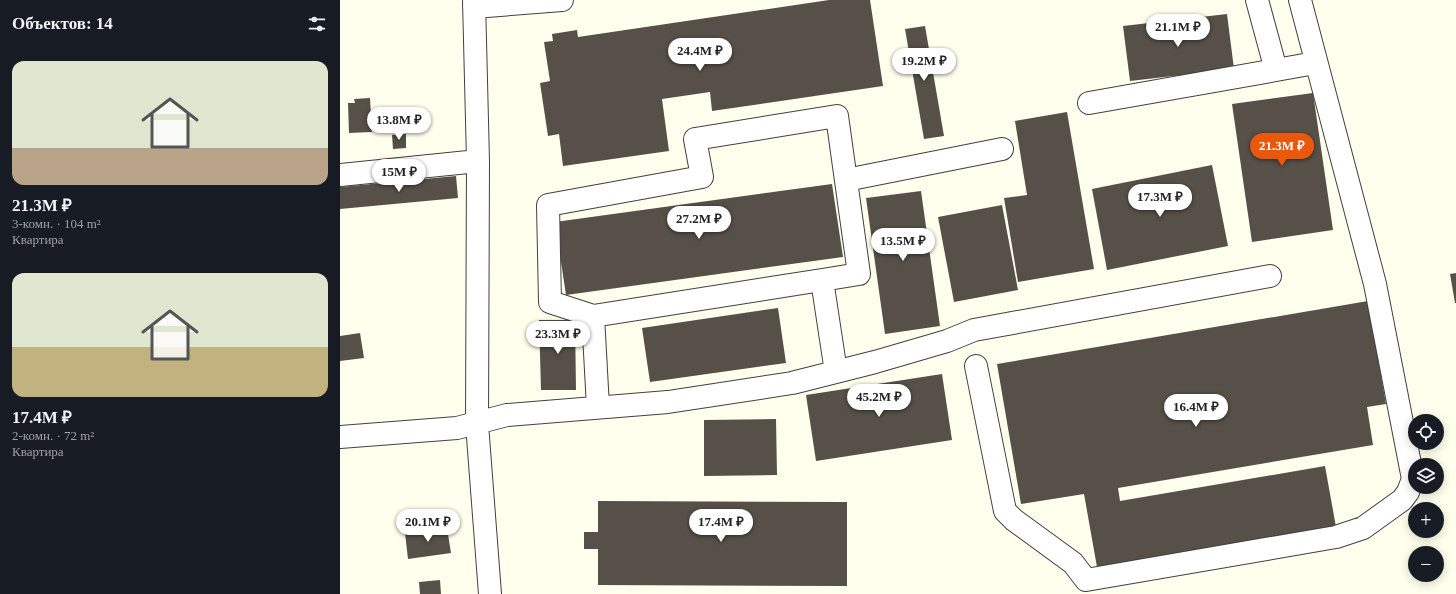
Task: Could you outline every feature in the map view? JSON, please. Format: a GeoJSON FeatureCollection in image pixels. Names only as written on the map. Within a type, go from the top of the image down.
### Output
{"type":"FeatureCollection","features":[{"type":"Feature","properties":{"kind":"street"},"geometry":{"type":"LineString","coordinates":[[490,594],[477,424],[478,161],[474,4],[562,0]]}},
{"type":"Feature","properties":{"kind":"street"},"geometry":{"type":"LineString","coordinates":[[1257,0],[1276,70]]}},
{"type":"Feature","properties":{"kind":"street"},"geometry":{"type":"LineString","coordinates":[[976,366],[1005,510],[1014,520],[1072,563],[1086,580],[1336,536],[1363,528],[1402,500],[1408,492],[1413,479],[1375,284],[1315,63],[1300,0]]}},
{"type":"Feature","properties":{"kind":"street"},"geometry":{"type":"LineString","coordinates":[[1089,103],[1315,63]]}},
{"type":"Feature","properties":{"kind":"street"},"geometry":{"type":"LineString","coordinates":[[837,116],[846,180],[859,274],[593,316],[550,302],[548,205],[702,177],[695,139],[837,116]]}},
{"type":"Feature","properties":{"kind":"street"},"geometry":{"type":"LineString","coordinates":[[846,180],[1002,149]]}},
{"type":"Feature","properties":{"kind":"street"},"geometry":{"type":"LineString","coordinates":[[340,175],[478,161]]}},
{"type":"Feature","properties":{"kind":"street"},"geometry":{"type":"LineString","coordinates":[[340,437],[457,428],[507,415],[668,402],[792,383],[897,356],[947,341],[974,330],[1270,276]]}},
{"type":"Feature","properties":{"kind":"street"},"geometry":{"type":"LineString","coordinates":[[822,280],[836,372]]}},
{"type":"Feature","properties":{"kind":"street"},"geometry":{"type":"LineString","coordinates":[[593,316],[598,407]]}},
{"type":"Feature","properties":{"kind":"building"},"geometry":{"type":"Polygon","coordinates":[[[829,0],[870,0],[883,86],[712,111],[710,92],[662,99],[669,151],[563,166],[559,134],[548,136],[540,83],[550,81],[544,42],[553,41],[552,34],[577,30],[578,37],[829,0]]]}},
{"type":"Feature","properties":{"kind":"building"},"geometry":{"type":"Polygon","coordinates":[[[1227,14],[1234,69],[1130,81],[1123,26],[1227,14]]]}},
{"type":"Feature","properties":{"kind":"building"},"geometry":{"type":"Polygon","coordinates":[[[925,26],[944,136],[924,139],[905,29],[925,26]]]}},
{"type":"Feature","properties":{"kind":"building"},"geometry":{"type":"Polygon","coordinates":[[[1313,93],[1333,230],[1252,242],[1232,104],[1313,93]]]}},
{"type":"Feature","properties":{"kind":"building"},"geometry":{"type":"Polygon","coordinates":[[[370,98],[372,132],[349,133],[348,103],[355,103],[354,99],[370,98]]]}},
{"type":"Feature","properties":{"kind":"building"},"geometry":{"type":"Polygon","coordinates":[[[1067,112],[1094,269],[1018,282],[1004,198],[1027,195],[1015,121],[1067,112]]]}},
{"type":"Feature","properties":{"kind":"building"},"geometry":{"type":"Polygon","coordinates":[[[406,134],[406,148],[393,149],[392,135],[406,134]]]}},
{"type":"Feature","properties":{"kind":"building"},"geometry":{"type":"Polygon","coordinates":[[[1212,165],[1228,246],[1107,270],[1092,189],[1212,165]]]}},
{"type":"Feature","properties":{"kind":"building"},"geometry":{"type":"Polygon","coordinates":[[[456,176],[458,198],[340,209],[340,187],[456,176]]]}},
{"type":"Feature","properties":{"kind":"building"},"geometry":{"type":"Polygon","coordinates":[[[832,184],[843,257],[566,295],[555,222],[832,184]]]}},
{"type":"Feature","properties":{"kind":"building"},"geometry":{"type":"Polygon","coordinates":[[[921,191],[940,326],[885,334],[866,198],[921,191]]]}},
{"type":"Feature","properties":{"kind":"building"},"geometry":{"type":"Polygon","coordinates":[[[1002,205],[1018,290],[954,302],[938,217],[1002,205]]]}},
{"type":"Feature","properties":{"kind":"building"},"geometry":{"type":"Polygon","coordinates":[[[1456,273],[1456,303],[1455,303],[1450,274],[1456,273]]]}},
{"type":"Feature","properties":{"kind":"building"},"geometry":{"type":"Polygon","coordinates":[[[1368,301],[1386,404],[1367,407],[1373,445],[1118,488],[1120,501],[1325,466],[1336,527],[1097,567],[1084,494],[1021,504],[997,364],[1368,301]]]}},
{"type":"Feature","properties":{"kind":"building"},"geometry":{"type":"Polygon","coordinates":[[[778,308],[786,363],[650,382],[642,328],[778,308]]]}},
{"type":"Feature","properties":{"kind":"building"},"geometry":{"type":"Polygon","coordinates":[[[539,320],[575,320],[576,390],[541,390],[539,320]]]}},
{"type":"Feature","properties":{"kind":"building"},"geometry":{"type":"Polygon","coordinates":[[[360,333],[364,358],[340,361],[340,336],[360,333]]]}},
{"type":"Feature","properties":{"kind":"building"},"geometry":{"type":"Polygon","coordinates":[[[942,374],[952,440],[816,461],[806,395],[942,374]]]}},
{"type":"Feature","properties":{"kind":"building"},"geometry":{"type":"Polygon","coordinates":[[[776,419],[777,475],[704,476],[704,420],[776,419]]]}},
{"type":"Feature","properties":{"kind":"building"},"geometry":{"type":"Polygon","coordinates":[[[598,501],[847,502],[847,586],[598,585],[598,549],[584,549],[584,532],[598,532],[598,501]]]}},
{"type":"Feature","properties":{"kind":"building"},"geometry":{"type":"Polygon","coordinates":[[[447,528],[451,553],[408,559],[405,533],[447,528]]]}},
{"type":"Feature","properties":{"kind":"building"},"geometry":{"type":"Polygon","coordinates":[[[440,580],[441,594],[420,594],[419,582],[440,580]]]}}]}
